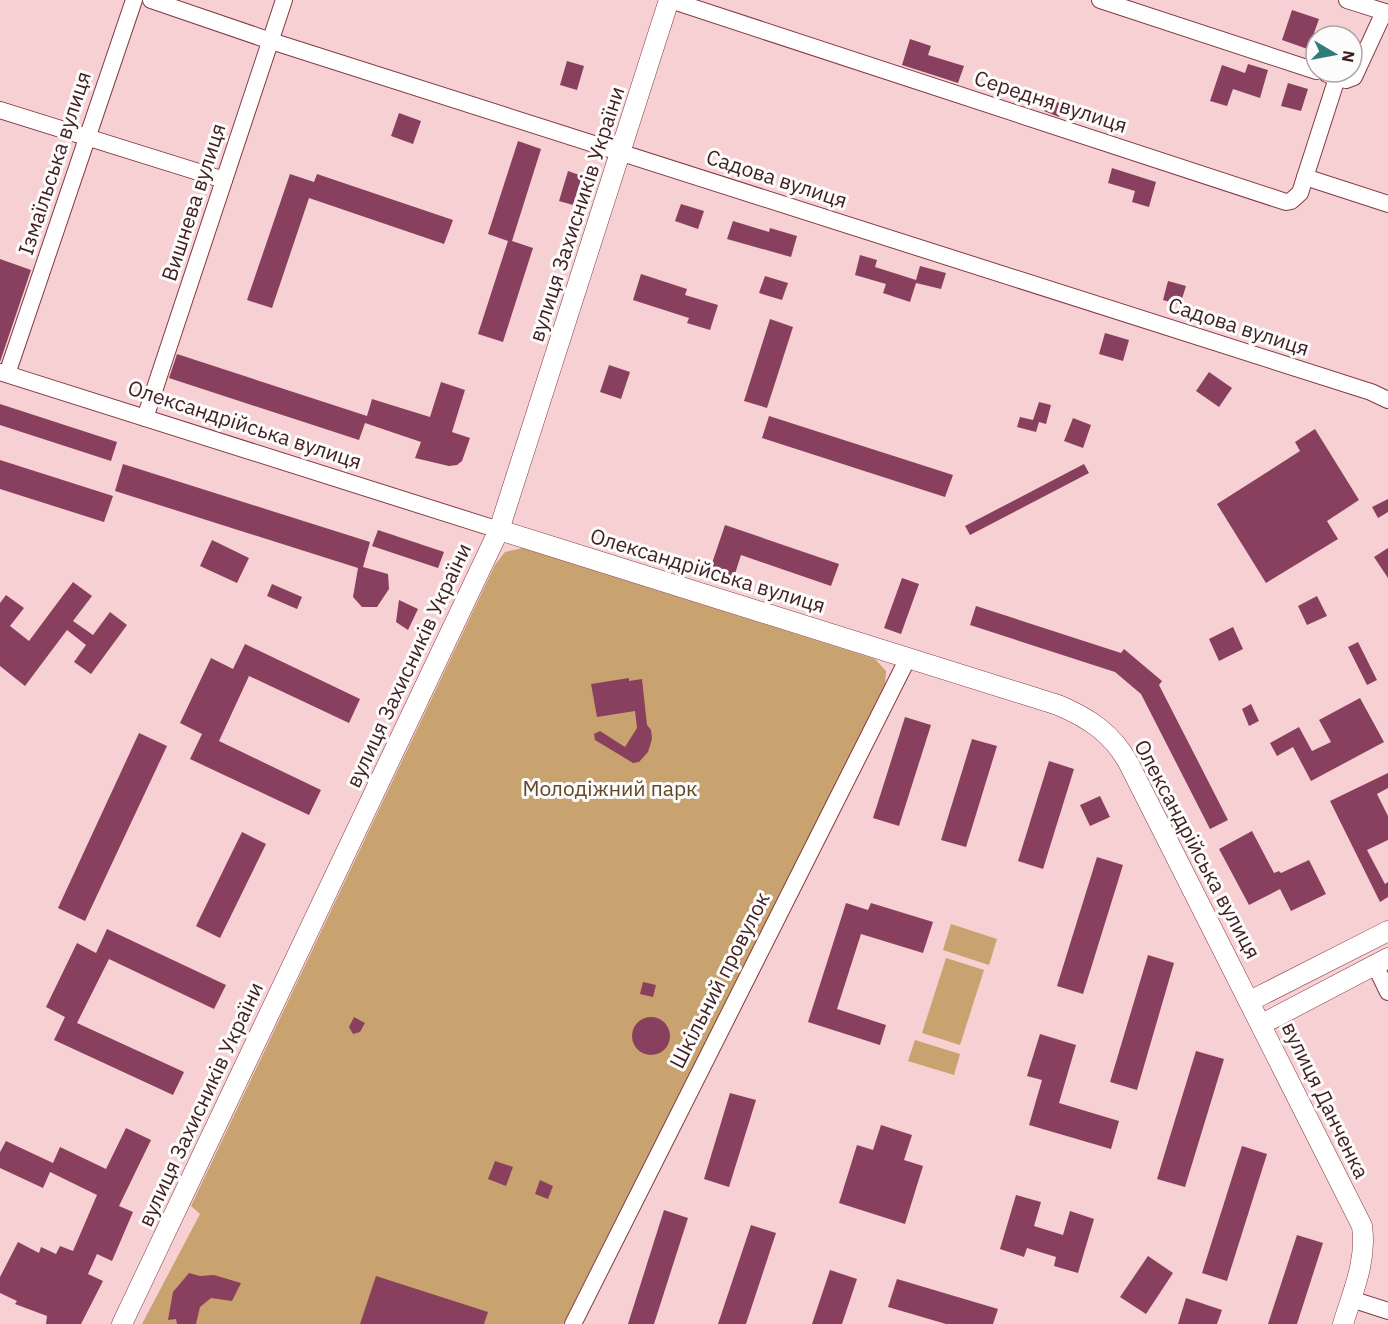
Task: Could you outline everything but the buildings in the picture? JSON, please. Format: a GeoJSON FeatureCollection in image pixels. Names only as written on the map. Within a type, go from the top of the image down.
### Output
{"type":"FeatureCollection","features":[{"type":"Feature","properties":{"kind":"main road","name":"вулиця Захисників України"},"geometry":{"type":"LineString","coordinates":[[122,1324],[499,530],[669,0]]}},
{"type":"Feature","properties":{"kind":"main road","name":"Олександрійська вулиця"},"geometry":{"type":"LineString","coordinates":[[499,530],[1058,705],[1084,716],[1105,732],[1120,748],[1250,1001]]}},
{"type":"Feature","properties":{"kind":"main road"},"geometry":{"type":"LineString","coordinates":[[1250,1001],[1388,931]]}},
{"type":"Feature","properties":{"kind":"main road"},"geometry":{"type":"LineString","coordinates":[[1262,1024],[1381,962]]}},
{"type":"Feature","properties":{"kind":"main road","name":"вулиця Данченка"},"geometry":{"type":"LineString","coordinates":[[1250,1001],[1362,1226],[1365,1245],[1362,1264],[1343,1324]]}},
{"type":"Feature","properties":{"kind":"street","name":"Ізмаїльська вулиця"},"geometry":{"type":"LineString","coordinates":[[4,373],[134,0]]}},
{"type":"Feature","properties":{"kind":"street","name":"Садова вулиця"},"geometry":{"type":"LineString","coordinates":[[151,0],[271,41],[1371,392],[1388,400]]}},
{"type":"Feature","properties":{"kind":"street","name":"Вишнева вулиця"},"geometry":{"type":"LineString","coordinates":[[145,418],[284,0]]}},
{"type":"Feature","properties":{"kind":"street","name":"Середня вулиця"},"geometry":{"type":"LineString","coordinates":[[669,0],[1281,200],[1291,201],[1296,198],[1335,84]]}},
{"type":"Feature","properties":{"kind":"street"},"geometry":{"type":"LineString","coordinates":[[1100,0],[1304,66]]}},
{"type":"Feature","properties":{"kind":"street"},"geometry":{"type":"LineString","coordinates":[[1347,0],[1386,12],[1364,59]]}},
{"type":"Feature","properties":{"kind":"street"},"geometry":{"type":"LineString","coordinates":[[0,110],[224,180]]}},
{"type":"Feature","properties":{"kind":"street"},"geometry":{"type":"LineString","coordinates":[[1305,177],[1388,204]]}},
{"type":"Feature","properties":{"kind":"street","name":"Олександрійська вулиця"},"geometry":{"type":"LineString","coordinates":[[4,373],[499,530]]}},
{"type":"Feature","properties":{"kind":"street","name":"Шкільний провулок"},"geometry":{"type":"LineString","coordinates":[[573,1324],[908,658]]}},
{"type":"Feature","properties":{"kind":"street"},"geometry":{"type":"LineString","coordinates":[[1381,962],[1388,992]]}},
{"type":"Feature","properties":{"kind":"street"},"geometry":{"type":"LineString","coordinates":[[1351,1299],[1388,1311]]}},
{"type":"Feature","properties":{"kind":"green space","name":"Молодіжний парк"},"geometry":{"type":"Polygon","coordinates":[[[523,548],[875,659],[886,671],[885,687],[563,1324],[142,1324],[200,1214],[191,1206],[495,565],[505,552],[523,548]]]}},
{"type":"Feature","properties":{"kind":"green space"},"geometry":{"type":"Polygon","coordinates":[[[951,924],[997,939],[989,965],[943,950],[951,924]]]}},
{"type":"Feature","properties":{"kind":"green space"},"geometry":{"type":"Polygon","coordinates":[[[946,958],[984,970],[960,1045],[922,1033],[946,958]]]}},
{"type":"Feature","properties":{"kind":"green space"},"geometry":{"type":"Polygon","coordinates":[[[915,1040],[960,1054],[954,1075],[908,1061],[915,1040]]]}}]}
